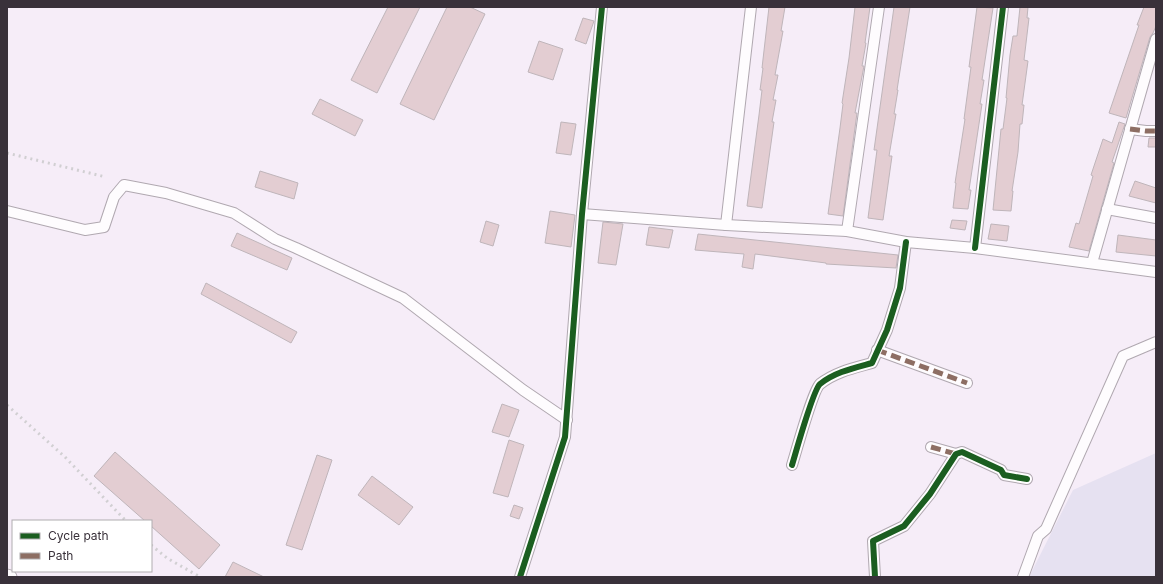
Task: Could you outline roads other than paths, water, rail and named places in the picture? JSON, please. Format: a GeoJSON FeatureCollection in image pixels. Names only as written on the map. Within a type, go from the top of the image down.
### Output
{"type":"FeatureCollection","features":[{"type":"Feature","properties":{"kind":"street"},"geometry":{"type":"LineString","coordinates":[[520,577],[565,437],[582,214],[602,7]]}},
{"type":"Feature","properties":{"kind":"street"},"geometry":{"type":"LineString","coordinates":[[726,225],[750,7]]}},
{"type":"Feature","properties":{"kind":"street"},"geometry":{"type":"LineString","coordinates":[[847,231],[879,7]]}},
{"type":"Feature","properties":{"kind":"street"},"geometry":{"type":"LineString","coordinates":[[975,248],[1003,7]]}},
{"type":"Feature","properties":{"kind":"street"},"geometry":{"type":"LineString","coordinates":[[1092,263],[1156,39]]}},
{"type":"Feature","properties":{"kind":"street"},"geometry":{"type":"LineString","coordinates":[[1130,129],[1146,132],[1156,131]]}},
{"type":"Feature","properties":{"kind":"street"},"geometry":{"type":"LineString","coordinates":[[7,212],[85,230],[104,227],[114,197],[124,185],[166,193],[234,213],[275,239],[403,298],[523,390],[567,420]]}},
{"type":"Feature","properties":{"kind":"street"},"geometry":{"type":"LineString","coordinates":[[1107,209],[1156,218]]}},
{"type":"Feature","properties":{"kind":"street"},"geometry":{"type":"LineString","coordinates":[[582,214],[726,225],[847,231],[906,242],[975,248],[1156,272]]}},
{"type":"Feature","properties":{"kind":"street"},"geometry":{"type":"LineString","coordinates":[[792,465],[819,385],[837,374],[872,363],[887,330],[900,288],[906,242]]}},
{"type":"Feature","properties":{"kind":"street"},"geometry":{"type":"LineString","coordinates":[[1023,577],[1038,536],[1046,529],[1122,356],[1156,342]]}},
{"type":"Feature","properties":{"kind":"street"},"geometry":{"type":"LineString","coordinates":[[877,350],[967,383]]}},
{"type":"Feature","properties":{"kind":"street"},"geometry":{"type":"LineString","coordinates":[[931,447],[956,454],[962,452],[1001,470],[1004,475],[1027,479]]}},
{"type":"Feature","properties":{"kind":"street"},"geometry":{"type":"LineString","coordinates":[[875,577],[873,542],[904,526],[930,494],[956,454]]}},
{"type":"Feature","properties":{"kind":"railway"},"geometry":{"type":"LineString","coordinates":[[7,153],[106,177]]}},
{"type":"Feature","properties":{"kind":"railway"},"geometry":{"type":"LineString","coordinates":[[7,405],[65,457],[125,520]]}},
{"type":"Feature","properties":{"kind":"railway"},"geometry":{"type":"LineString","coordinates":[[152,546],[167,558],[200,577]]}}]}
